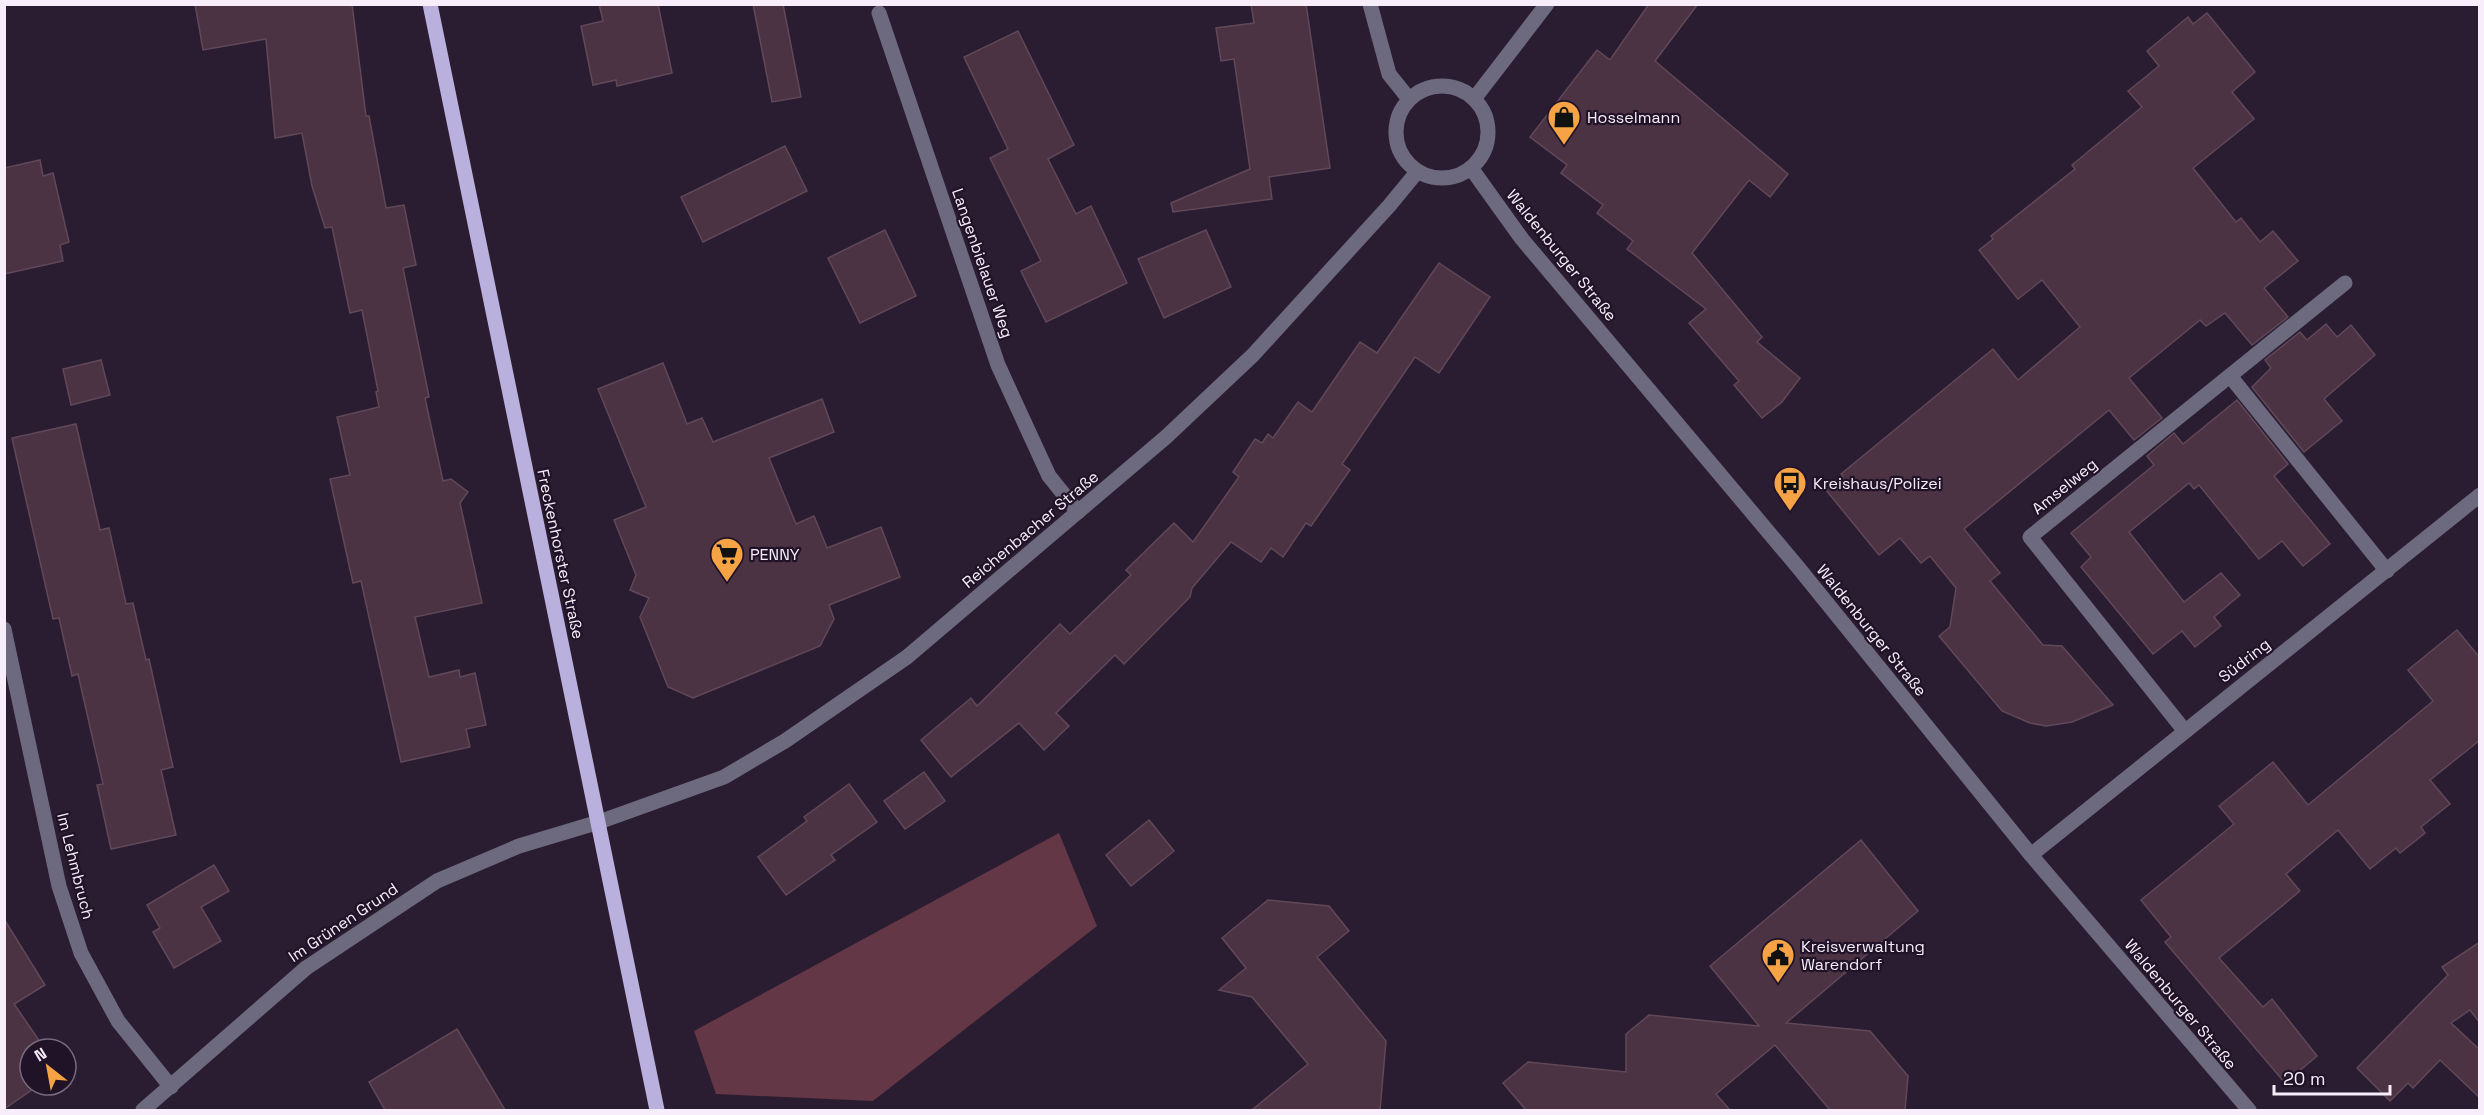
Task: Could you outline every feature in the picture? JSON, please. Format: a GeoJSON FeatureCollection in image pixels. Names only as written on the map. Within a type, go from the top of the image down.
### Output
{"type":"FeatureCollection","features":[{"type":"Feature","properties":{"kind":"main road","name":"Freckenhorster Straße"},"geometry":{"type":"LineString","coordinates":[[430,4],[657,1110]]}},
{"type":"Feature","properties":{"kind":"street"},"geometry":{"type":"LineString","coordinates":[[1370,4],[1389,74],[1409,99]]}},
{"type":"Feature","properties":{"kind":"street"},"geometry":{"type":"LineString","coordinates":[[1474,99],[1547,4]]}},
{"type":"Feature","properties":{"kind":"street","name":"Langenbielauer Weg"},"geometry":{"type":"LineString","coordinates":[[879,13],[998,365],[1049,476],[1078,512]]}},
{"type":"Feature","properties":{"kind":"street"},"geometry":{"type":"LineString","coordinates":[[1441,86],[1457,88],[1474,99],[1487,122],[1488,134],[1481,157],[1471,168],[1446,179],[1431,178],[1417,171],[1402,156],[1395,138],[1398,116],[1409,99],[1424,89],[1441,86]]}},
{"type":"Feature","properties":{"kind":"street","name":"Waldenburger Straße"},"geometry":{"type":"LineString","coordinates":[[1471,168],[1522,239],[1775,539],[2031,855],[2249,1110]]}},
{"type":"Feature","properties":{"kind":"street","name":"Reichenbacher Straße"},"geometry":{"type":"LineString","coordinates":[[599,822],[724,777],[786,741],[907,657],[1166,437],[1253,355],[1389,206],[1417,171]]}},
{"type":"Feature","properties":{"kind":"street","name":"Amselweg"},"geometry":{"type":"LineString","coordinates":[[2184,730],[2030,537],[2345,283]]}},
{"type":"Feature","properties":{"kind":"street"},"geometry":{"type":"LineString","coordinates":[[2230,376],[2387,571]]}},
{"type":"Feature","properties":{"kind":"street","name":"Südring"},"geometry":{"type":"LineString","coordinates":[[2031,855],[2184,730],[2480,495]]}},
{"type":"Feature","properties":{"kind":"street","name":"Im Lehmbruch"},"geometry":{"type":"LineString","coordinates":[[4,629],[59,886],[81,953],[118,1022],[171,1087]]}},
{"type":"Feature","properties":{"kind":"street","name":"Im Grünen Grund"},"geometry":{"type":"LineString","coordinates":[[143,1110],[306,968],[436,881],[519,846],[599,822]]}},
{"type":"Feature","properties":{"kind":"shaded area"},"geometry":{"type":"Polygon","coordinates":[[[1059,833],[1097,926],[873,1101],[716,1094],[694,1031],[1059,833]]]}},
{"type":"Feature","properties":{"kind":"building"},"geometry":{"type":"Polygon","coordinates":[[[195,4],[352,4],[366,116],[369,116],[386,208],[404,205],[416,265],[403,268],[429,397],[425,398],[443,481],[451,479],[468,492],[460,503],[482,603],[415,617],[429,677],[459,670],[460,677],[475,673],[486,725],[466,729],[470,747],[401,762],[361,581],[353,583],[330,479],[350,475],[337,417],[379,407],[362,310],[350,313],[332,227],[325,228],[312,186],[302,133],[275,138],[266,39],[203,50],[195,4]]]}},
{"type":"Feature","properties":{"kind":"building"},"geometry":{"type":"Polygon","coordinates":[[[599,4],[658,4],[672,73],[617,86],[616,80],[593,85],[581,26],[603,21],[599,4]]]}},
{"type":"Feature","properties":{"kind":"building"},"geometry":{"type":"Polygon","coordinates":[[[753,4],[783,4],[801,97],[772,102],[753,4]]]}},
{"type":"Feature","properties":{"kind":"building"},"geometry":{"type":"Polygon","coordinates":[[[1251,4],[1306,4],[1330,168],[1269,177],[1272,199],[1173,212],[1171,203],[1250,169],[1234,59],[1221,61],[1216,28],[1254,23],[1251,4]]]}},
{"type":"Feature","properties":{"kind":"building"},"geometry":{"type":"Polygon","coordinates":[[[1649,4],[1698,4],[1655,61],[1788,174],[1770,197],[1749,180],[1692,253],[1762,337],[1757,342],[1800,378],[1782,402],[1762,418],[1734,385],[1739,381],[1689,323],[1706,309],[1627,249],[1633,241],[1597,213],[1603,205],[1561,173],[1567,165],[1530,137],[1597,50],[1610,60],[1649,4]]]}},
{"type":"Feature","properties":{"kind":"building"},"geometry":{"type":"Polygon","coordinates":[[[2207,13],[2255,72],[2232,92],[2254,119],[2193,168],[2236,222],[2241,218],[2260,242],[2273,231],[2298,261],[2264,288],[2288,317],[2252,345],[2225,313],[2206,326],[2200,320],[2129,378],[2162,418],[2134,440],[2109,410],[1964,529],[2000,573],[1990,581],[2043,645],[2062,646],[2113,705],[2072,722],[2046,726],[2030,723],[2002,711],[1939,636],[1950,627],[1956,588],[1930,556],[1921,563],[1900,538],[1879,555],[1826,490],[1843,476],[1841,474],[1993,349],[2018,380],[2080,327],[2042,280],[2018,299],[1979,250],[1993,239],[1991,236],[2075,169],[2072,165],[2142,107],[2128,91],[2159,66],[2147,51],[2188,17],[2193,24],[2207,13]]]}},
{"type":"Feature","properties":{"kind":"building"},"geometry":{"type":"Polygon","coordinates":[[[1018,31],[1074,145],[1048,159],[1076,214],[1091,206],[1127,283],[1046,322],[1021,271],[1041,261],[990,158],[1008,149],[964,57],[1018,31]]]}},
{"type":"Feature","properties":{"kind":"building"},"geometry":{"type":"Polygon","coordinates":[[[785,146],[807,191],[703,242],[681,197],[785,146]]]}},
{"type":"Feature","properties":{"kind":"building"},"geometry":{"type":"Polygon","coordinates":[[[40,160],[43,176],[53,173],[69,242],[60,245],[63,261],[4,274],[4,168],[40,160]]]}},
{"type":"Feature","properties":{"kind":"building"},"geometry":{"type":"Polygon","coordinates":[[[885,230],[916,296],[860,323],[828,258],[885,230]]]}},
{"type":"Feature","properties":{"kind":"building"},"geometry":{"type":"Polygon","coordinates":[[[1206,230],[1231,287],[1164,318],[1138,259],[1206,230]]]}},
{"type":"Feature","properties":{"kind":"building"},"geometry":{"type":"Polygon","coordinates":[[[1439,263],[1490,297],[1439,373],[1415,357],[1342,464],[1350,470],[1311,526],[1306,523],[1283,557],[1271,548],[1261,562],[1231,542],[1192,588],[1190,597],[1124,664],[1115,655],[1056,713],[1069,726],[1044,750],[1019,723],[951,777],[921,740],[971,698],[977,706],[1060,624],[1070,634],[1131,575],[1126,570],[1174,523],[1193,542],[1239,477],[1233,472],[1255,439],[1262,443],[1268,434],[1273,438],[1298,402],[1312,412],[1360,342],[1377,353],[1439,263]]]}},
{"type":"Feature","properties":{"kind":"building"},"geometry":{"type":"Polygon","coordinates":[[[2326,324],[2337,337],[2351,325],[2375,355],[2324,399],[2342,421],[2304,452],[2252,387],[2271,368],[2265,360],[2300,332],[2307,340],[2326,324]]]}},
{"type":"Feature","properties":{"kind":"building"},"geometry":{"type":"Polygon","coordinates":[[[101,360],[110,395],[71,405],[63,369],[101,360]]]}},
{"type":"Feature","properties":{"kind":"building","name":"PENNY"},"geometry":{"type":"Polygon","coordinates":[[[663,363],[687,424],[702,418],[713,442],[822,399],[834,432],[769,458],[796,524],[814,516],[827,548],[881,527],[900,577],[829,605],[834,619],[820,646],[693,698],[668,687],[640,617],[649,598],[630,590],[636,575],[614,520],[646,507],[598,389],[663,363]]]}},
{"type":"Feature","properties":{"kind":"building"},"geometry":{"type":"Polygon","coordinates":[[[2237,400],[2288,464],[2274,476],[2330,544],[2303,566],[2282,541],[2259,559],[2199,485],[2194,489],[2189,483],[2129,532],[2184,602],[2221,573],[2240,595],[2214,617],[2221,626],[2195,647],[2182,631],[2153,654],[2081,567],[2091,557],[2071,533],[2154,465],[2147,456],[2174,433],[2183,444],[2237,400]]]}},
{"type":"Feature","properties":{"kind":"building"},"geometry":{"type":"Polygon","coordinates":[[[76,424],[100,530],[109,528],[126,604],[133,603],[146,660],[149,659],[173,767],[161,770],[176,835],[111,849],[97,785],[103,784],[78,674],[72,676],[59,618],[53,619],[12,438],[76,424]]]}},
{"type":"Feature","properties":{"kind":"building"},"geometry":{"type":"Polygon","coordinates":[[[2457,630],[2480,658],[2480,740],[2430,780],[2450,804],[2421,827],[2425,833],[2400,853],[2396,848],[2370,869],[2338,830],[2286,874],[2300,891],[2219,958],[2263,1007],[2272,999],[2317,1056],[2285,1083],[2165,942],[2171,937],[2141,900],[2234,824],[2219,806],[2273,762],[2308,805],[2433,701],[2408,670],[2457,630]]]}},
{"type":"Feature","properties":{"kind":"building"},"geometry":{"type":"Polygon","coordinates":[[[924,772],[945,801],[905,829],[884,801],[924,772]]]}},
{"type":"Feature","properties":{"kind":"building"},"geometry":{"type":"Polygon","coordinates":[[[849,784],[877,822],[831,855],[835,860],[786,895],[758,857],[807,821],[804,817],[849,784]]]}},
{"type":"Feature","properties":{"kind":"building"},"geometry":{"type":"Polygon","coordinates":[[[1149,820],[1174,851],[1131,886],[1106,855],[1149,820]]]}},
{"type":"Feature","properties":{"kind":"building","name":"Kreisverwaltung Warendorf"},"geometry":{"type":"Polygon","coordinates":[[[1861,840],[1918,911],[1786,1023],[1870,1031],[1908,1076],[1905,1110],[1830,1110],[1775,1045],[1716,1094],[1730,1110],[1526,1110],[1503,1083],[1528,1062],[1626,1072],[1626,1034],[1649,1015],[1759,1026],[1710,966],[1861,840]]]}},
{"type":"Feature","properties":{"kind":"building"},"geometry":{"type":"Polygon","coordinates":[[[214,865],[229,891],[201,907],[221,941],[174,968],[153,932],[160,928],[147,905],[214,865]]]}},
{"type":"Feature","properties":{"kind":"building"},"geometry":{"type":"Polygon","coordinates":[[[1268,900],[1329,906],[1349,931],[1317,957],[1386,1041],[1380,1110],[1252,1110],[1308,1064],[1252,997],[1219,990],[1246,968],[1222,938],[1268,900]]]}},
{"type":"Feature","properties":{"kind":"building"},"geometry":{"type":"Polygon","coordinates":[[[4,919],[45,985],[14,1004],[37,1037],[18,1037],[18,1097],[22,1097],[4,1109],[4,919]]]}},
{"type":"Feature","properties":{"kind":"building"},"geometry":{"type":"Polygon","coordinates":[[[2480,942],[2480,1023],[2470,1010],[2451,1023],[2480,1050],[2480,1098],[2440,1060],[2413,1088],[2408,1083],[2390,1101],[2357,1068],[2448,975],[2442,967],[2480,942]]]}},
{"type":"Feature","properties":{"kind":"building"},"geometry":{"type":"Polygon","coordinates":[[[457,1029],[505,1110],[385,1110],[369,1082],[457,1029]]]}},
{"type":"Feature","properties":{"kind":"place","name":"Hosselmann"},"geometry":{"type":"Point","coordinates":[1564,146]}},
{"type":"Feature","properties":{"kind":"place","name":"Kreishaus/Polizei"},"geometry":{"type":"Point","coordinates":[1790,512]}},
{"type":"Feature","properties":{"kind":"place","name":"PENNY"},"geometry":{"type":"Point","coordinates":[727,583]}},
{"type":"Feature","properties":{"kind":"place","name":"Kreisverwaltung Warendorf"},"geometry":{"type":"Point","coordinates":[1778,984]}}]}
